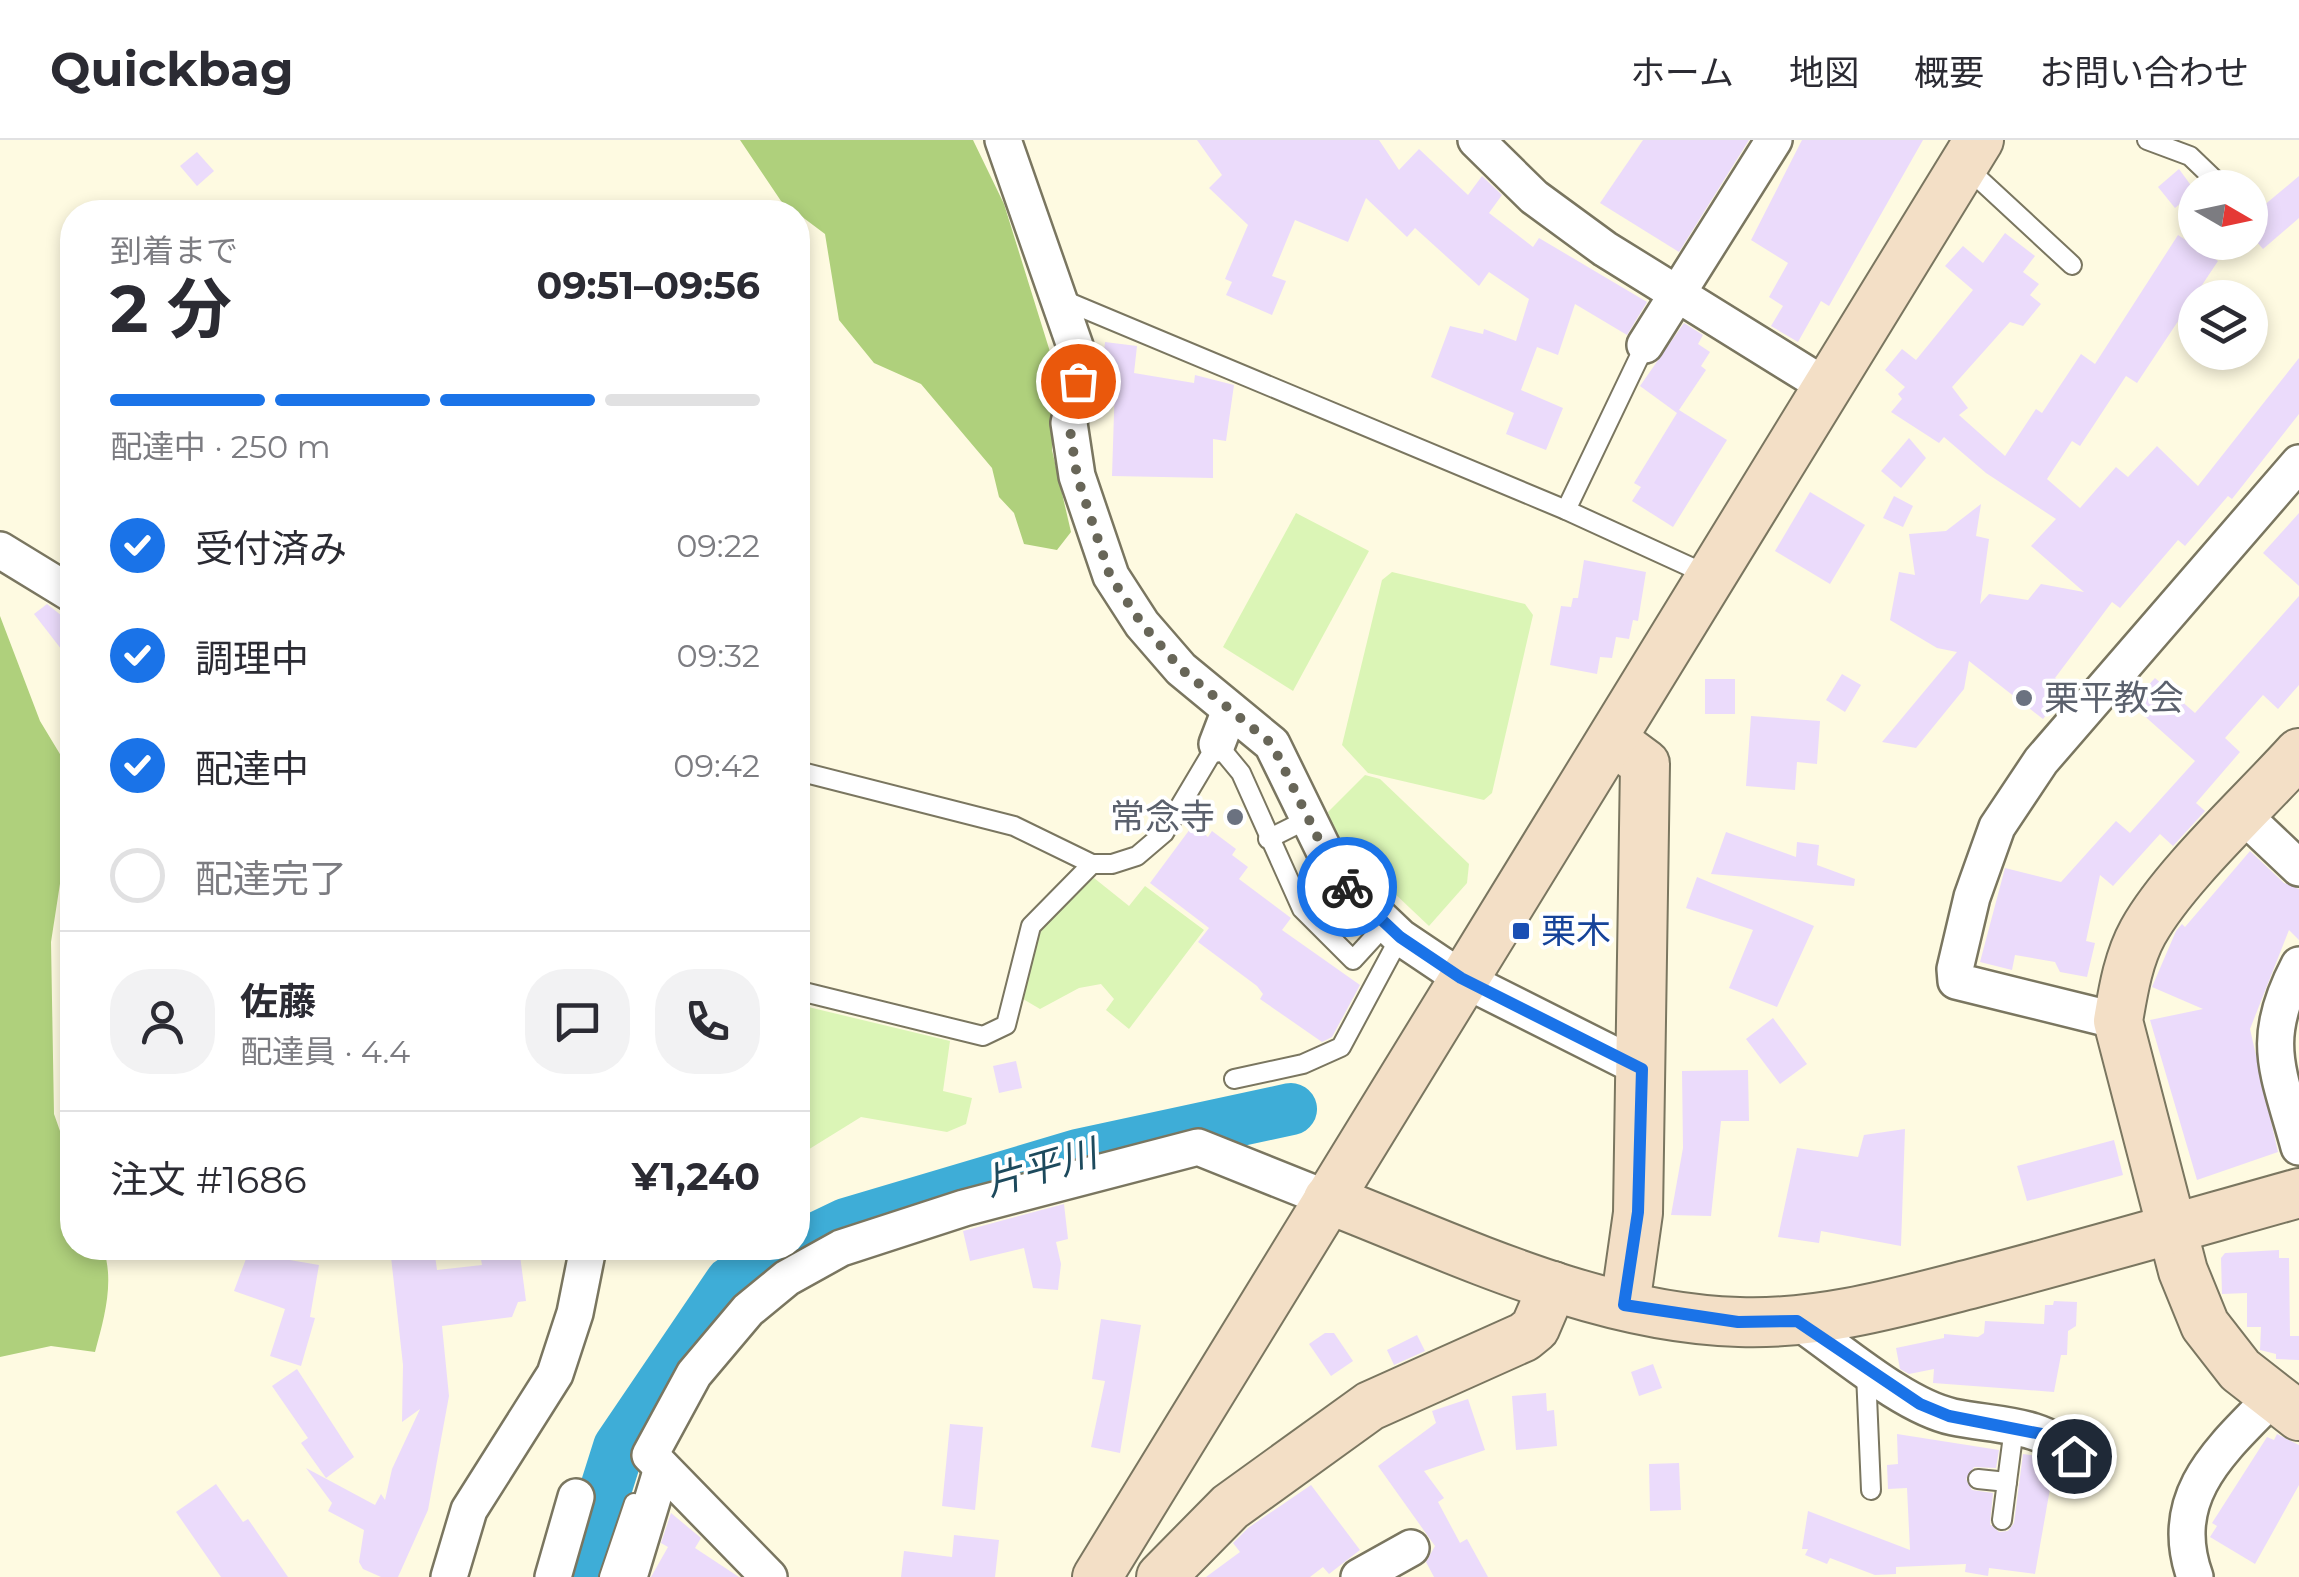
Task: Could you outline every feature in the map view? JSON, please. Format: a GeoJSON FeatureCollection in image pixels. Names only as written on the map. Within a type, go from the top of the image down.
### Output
{"type":"FeatureCollection","features":[{"type":"Feature","properties":{"kind":"main road"},"geometry":{"type":"LineString","coordinates":[[1098,1577],[1461,978],[1714,578],[1971,152]]}},
{"type":"Feature","properties":{"kind":"main road"},"geometry":{"type":"LineString","coordinates":[[1614,741],[1645,764],[1638,1212],[1624,1305]]}},
{"type":"Feature","properties":{"kind":"main road"},"geometry":{"type":"LineString","coordinates":[[2286,1407],[2240,1370],[2205,1325],[2172,1229],[2118,1021],[2142,933],[2172,892],[2299,753]]}},
{"type":"Feature","properties":{"kind":"main road"},"geometry":{"type":"LineString","coordinates":[[1328,1199],[1553,1286],[1624,1305],[1738,1322],[1797,1321],[1942,1291],[2299,1193]]}},
{"type":"Feature","properties":{"kind":"main road"},"geometry":{"type":"LineString","coordinates":[[1161,1577],[1230,1507],[1370,1406],[1524,1337],[1535,1328],[1553,1286]]}},
{"type":"Feature","properties":{"kind":"street"},"geometry":{"type":"LineString","coordinates":[[1003,140],[1076,346],[1078,381],[1069,423],[1077,476],[1110,576],[1142,624],[1181,669],[1272,744],[1337,877],[1393,930],[1461,978],[1642,1069]]}},
{"type":"Feature","properties":{"kind":"street"},"geometry":{"type":"LineString","coordinates":[[1476,140],[1534,198],[1605,249],[1829,388]]}},
{"type":"Feature","properties":{"kind":"street"},"geometry":{"type":"LineString","coordinates":[[1645,344],[1770,141]]}},
{"type":"Feature","properties":{"kind":"street"},"geometry":{"type":"LineString","coordinates":[[2118,1021],[1956,982],[1955,969],[1972,897],[1997,827],[2041,761],[2299,464]]}},
{"type":"Feature","properties":{"kind":"street"},"geometry":{"type":"LineString","coordinates":[[0,550],[60,587]]}},
{"type":"Feature","properties":{"kind":"street"},"geometry":{"type":"LineString","coordinates":[[1217,744],[1230,710]]}},
{"type":"Feature","properties":{"kind":"street"},"geometry":{"type":"LineString","coordinates":[[2244,815],[2299,868]]}},
{"type":"Feature","properties":{"kind":"street"},"geometry":{"type":"LineString","coordinates":[[2299,964],[2275,1019],[2272,1046],[2299,1147]]}},
{"type":"Feature","properties":{"kind":"street"},"geometry":{"type":"LineString","coordinates":[[629,1577],[656,1461],[694,1374],[748,1310],[787,1278],[840,1248],[964,1208],[1198,1147],[1328,1199]]}},
{"type":"Feature","properties":{"kind":"street"},"geometry":{"type":"LineString","coordinates":[[449,1577],[469,1510],[497,1459],[555,1374],[575,1313],[586,1260]]}},
{"type":"Feature","properties":{"kind":"street"},"geometry":{"type":"LineString","coordinates":[[1797,1321],[1920,1404],[1949,1416],[2057,1437],[2074,1456]]}},
{"type":"Feature","properties":{"kind":"street"},"geometry":{"type":"LineString","coordinates":[[2195,1577],[2186,1554],[2188,1511],[2204,1471],[2286,1407]]}},
{"type":"Feature","properties":{"kind":"street"},"geometry":{"type":"LineString","coordinates":[[656,1461],[769,1577]]}},
{"type":"Feature","properties":{"kind":"street"},"geometry":{"type":"LineString","coordinates":[[554,1577],[576,1497]]}},
{"type":"Feature","properties":{"kind":"street"},"geometry":{"type":"LineString","coordinates":[[1358,1577],[1411,1548]]}},
{"type":"Feature","properties":{"kind":"lane"},"geometry":{"type":"LineString","coordinates":[[2147,140],[2190,156],[2205,170]]}},
{"type":"Feature","properties":{"kind":"lane"},"geometry":{"type":"LineString","coordinates":[[1971,152],[2072,265]]}},
{"type":"Feature","properties":{"kind":"lane"},"geometry":{"type":"LineString","coordinates":[[1060,299],[1566,510],[1714,578]]}},
{"type":"Feature","properties":{"kind":"lane"},"geometry":{"type":"LineString","coordinates":[[1566,510],[1645,344]]}},
{"type":"Feature","properties":{"kind":"lane"},"geometry":{"type":"LineString","coordinates":[[810,993],[982,1036],[1006,1025],[1032,926],[1092,864],[1137,856],[1164,833],[1217,744],[1240,773],[1302,909],[1353,960],[1393,930]]}},
{"type":"Feature","properties":{"kind":"lane"},"geometry":{"type":"LineString","coordinates":[[810,773],[1014,826],[1092,864]]}},
{"type":"Feature","properties":{"kind":"lane"},"geometry":{"type":"LineString","coordinates":[[1268,838],[1310,818]]}},
{"type":"Feature","properties":{"kind":"lane"},"geometry":{"type":"LineString","coordinates":[[1234,1079],[1282,1065],[1302,1064],[1340,1047],[1393,930]]}},
{"type":"Feature","properties":{"kind":"lane"},"geometry":{"type":"LineString","coordinates":[[1866,1368],[1871,1490]]}},
{"type":"Feature","properties":{"kind":"lane"},"geometry":{"type":"LineString","coordinates":[[2002,1520],[2014,1428]]}},
{"type":"Feature","properties":{"kind":"lane"},"geometry":{"type":"LineString","coordinates":[[609,1577],[656,1461]]}},
{"type":"Feature","properties":{"kind":"lane"},"geometry":{"type":"LineString","coordinates":[[1978,1479],[2008,1482]]}},
{"type":"Feature","properties":{"kind":"green space"},"geometry":{"type":"Polygon","coordinates":[[[740,140],[973,140],[1004,204],[1051,355],[1055,388],[1052,450],[1071,532],[1057,550],[1024,544],[1014,513],[999,497],[992,468],[921,384],[874,363],[839,320],[825,234],[810,223],[810,200],[780,200],[740,140]]]}},
{"type":"Feature","properties":{"kind":"green space"},"geometry":{"type":"Polygon","coordinates":[[[1296,513],[1369,551],[1293,691],[1223,647],[1296,513]]]}},
{"type":"Feature","properties":{"kind":"green space"},"geometry":{"type":"Polygon","coordinates":[[[1392,572],[1525,604],[1533,615],[1492,793],[1484,800],[1368,773],[1342,745],[1382,580],[1392,572]]]}},
{"type":"Feature","properties":{"kind":"green space"},"geometry":{"type":"Polygon","coordinates":[[[0,616],[40,721],[60,754],[60,884],[51,942],[54,1114],[60,1131],[60,1260],[106,1260],[108,1274],[107,1300],[95,1352],[51,1346],[0,1357],[0,616]]]}},
{"type":"Feature","properties":{"kind":"green space"},"geometry":{"type":"Polygon","coordinates":[[[1365,775],[1380,779],[1469,864],[1467,883],[1429,926],[1338,840],[1328,812],[1365,775]]]}},
{"type":"Feature","properties":{"kind":"green space"},"geometry":{"type":"Polygon","coordinates":[[[1094,878],[1129,906],[1145,886],[1204,930],[1129,1029],[1106,1010],[1114,999],[1101,984],[1079,988],[1040,1009],[1018,996],[1035,940],[1051,917],[1094,878]]]}},
{"type":"Feature","properties":{"kind":"green space"},"geometry":{"type":"Polygon","coordinates":[[[810,1007],[950,1041],[943,1091],[972,1098],[966,1124],[947,1132],[861,1117],[810,1149],[810,1007]]]}},
{"type":"Feature","properties":{"kind":"building"},"geometry":{"type":"Polygon","coordinates":[[[1197,140],[1379,140],[1399,170],[1419,149],[1468,195],[1482,176],[1502,195],[1489,213],[1533,247],[1539,238],[1647,302],[1627,335],[1575,304],[1558,355],[1537,347],[1521,390],[1563,408],[1546,450],[1506,434],[1514,413],[1431,377],[1450,326],[1483,334],[1484,329],[1516,341],[1529,299],[1489,272],[1479,286],[1415,228],[1407,237],[1366,198],[1348,242],[1295,220],[1272,276],[1286,281],[1272,315],[1226,295],[1232,282],[1225,279],[1248,225],[1209,188],[1222,175],[1197,140]]]}},
{"type":"Feature","properties":{"kind":"building"},"geometry":{"type":"Polygon","coordinates":[[[1643,140],[1749,140],[1679,252],[1600,203],[1643,140]]]}},
{"type":"Feature","properties":{"kind":"building"},"geometry":{"type":"Polygon","coordinates":[[[1802,140],[1923,140],[1829,306],[1821,301],[1798,342],[1771,326],[1783,306],[1769,297],[1788,263],[1751,240],[1802,140]]]}},
{"type":"Feature","properties":{"kind":"building"},"geometry":{"type":"Polygon","coordinates":[[[197,152],[214,171],[197,186],[180,166],[197,152]]]}},
{"type":"Feature","properties":{"kind":"building"},"geometry":{"type":"Polygon","coordinates":[[[2179,169],[2178,205],[2175,208],[2158,187],[2179,169]]]}},
{"type":"Feature","properties":{"kind":"building"},"geometry":{"type":"Polygon","coordinates":[[[2299,176],[2299,218],[2268,245],[2268,202],[2299,176]]]}},
{"type":"Feature","properties":{"kind":"building"},"geometry":{"type":"Polygon","coordinates":[[[2005,233],[2035,256],[2023,272],[2039,284],[2030,295],[2041,304],[2023,326],[2010,322],[1952,387],[1968,408],[1959,415],[2005,456],[2036,409],[2042,413],[2081,354],[2095,364],[2178,235],[2178,260],[2218,261],[2205,280],[2178,280],[2178,321],[2137,383],[2126,376],[2080,446],[2072,441],[2047,479],[2080,508],[2116,467],[2128,477],[2157,446],[2198,486],[2299,358],[2299,414],[2232,499],[2228,496],[2185,546],[2178,540],[2120,608],[2112,602],[2055,678],[2068,688],[2043,719],[1969,661],[1964,689],[1916,748],[1882,742],[1957,652],[1937,648],[1890,620],[1899,572],[1915,575],[1909,534],[1946,531],[1981,504],[1976,536],[1989,539],[1980,604],[1989,594],[2028,600],[2041,584],[2084,592],[2031,546],[2056,519],[1986,473],[1944,437],[1939,443],[1891,412],[1902,399],[1898,394],[1905,387],[1885,370],[1902,349],[1916,360],[1973,290],[1945,266],[1963,246],[1983,263],[2005,233]]]}},
{"type":"Feature","properties":{"kind":"building"},"geometry":{"type":"Polygon","coordinates":[[[1684,323],[1703,335],[1698,344],[1710,352],[1701,366],[1706,370],[1679,410],[1727,440],[1673,527],[1632,501],[1641,487],[1634,483],[1677,413],[1640,386],[1684,323]]]}},
{"type":"Feature","properties":{"kind":"building"},"geometry":{"type":"Polygon","coordinates":[[[1105,342],[1137,346],[1134,373],[1194,383],[1195,375],[1234,385],[1226,441],[1213,439],[1213,478],[1112,476],[1115,382],[1101,380],[1105,342]]]}},
{"type":"Feature","properties":{"kind":"building"},"geometry":{"type":"Polygon","coordinates":[[[1909,438],[1926,458],[1901,488],[1881,471],[1909,438]]]}},
{"type":"Feature","properties":{"kind":"building"},"geometry":{"type":"Polygon","coordinates":[[[1810,492],[1865,525],[1830,584],[1775,551],[1810,492]]]}},
{"type":"Feature","properties":{"kind":"building"},"geometry":{"type":"Polygon","coordinates":[[[1894,496],[1913,506],[1903,527],[1883,518],[1894,496]]]}},
{"type":"Feature","properties":{"kind":"building"},"geometry":{"type":"Polygon","coordinates":[[[2299,513],[2299,586],[2263,553],[2299,513]]]}},
{"type":"Feature","properties":{"kind":"building"},"geometry":{"type":"Polygon","coordinates":[[[1584,560],[1646,572],[1638,621],[1633,620],[1629,639],[1616,637],[1612,658],[1600,657],[1597,674],[1550,665],[1561,606],[1571,607],[1573,598],[1578,598],[1584,560]]]}},
{"type":"Feature","properties":{"kind":"building"},"geometry":{"type":"Polygon","coordinates":[[[2299,596],[2299,685],[2278,709],[2263,695],[2225,738],[2240,752],[2196,803],[2205,811],[2173,846],[2160,834],[2113,886],[2100,875],[2086,941],[2095,943],[2087,977],[2060,972],[2055,962],[2015,955],[2012,970],[1980,962],[2005,868],[2061,882],[2116,821],[2130,833],[2195,761],[2131,704],[2155,678],[2195,713],[2299,596]]]}},
{"type":"Feature","properties":{"kind":"building"},"geometry":{"type":"Polygon","coordinates":[[[47,604],[60,614],[60,648],[34,614],[47,604]]]}},
{"type":"Feature","properties":{"kind":"building"},"geometry":{"type":"Polygon","coordinates":[[[1842,674],[1861,685],[1845,712],[1826,700],[1842,674]]]}},
{"type":"Feature","properties":{"kind":"building"},"geometry":{"type":"Polygon","coordinates":[[[1705,679],[1735,679],[1735,714],[1705,714],[1705,679]]]}},
{"type":"Feature","properties":{"kind":"building"},"geometry":{"type":"Polygon","coordinates":[[[1751,716],[1820,721],[1817,764],[1797,762],[1795,790],[1746,786],[1751,716]]]}},
{"type":"Feature","properties":{"kind":"building"},"geometry":{"type":"Polygon","coordinates":[[[1193,825],[1208,837],[1212,831],[1236,849],[1232,855],[1248,867],[1239,879],[1291,918],[1282,930],[1360,985],[1332,1037],[1322,1042],[1260,999],[1263,994],[1257,986],[1198,942],[1209,928],[1150,883],[1193,825]]]}},
{"type":"Feature","properties":{"kind":"building"},"geometry":{"type":"Polygon","coordinates":[[[1726,832],[1796,857],[1797,842],[1819,845],[1817,865],[1855,879],[1854,886],[1711,874],[1726,832]]]}},
{"type":"Feature","properties":{"kind":"building"},"geometry":{"type":"Polygon","coordinates":[[[2250,851],[2284,883],[2299,889],[2299,940],[2289,930],[2250,1029],[2278,1152],[2197,1180],[2150,1020],[2203,1009],[2152,987],[2176,931],[2182,924],[2185,927],[2250,851]]]}},
{"type":"Feature","properties":{"kind":"building"},"geometry":{"type":"Polygon","coordinates":[[[1697,877],[1814,926],[1777,1007],[1729,988],[1753,930],[1686,908],[1697,877]]]}},
{"type":"Feature","properties":{"kind":"building"},"geometry":{"type":"Polygon","coordinates":[[[1773,1018],[1807,1064],[1780,1084],[1746,1039],[1773,1018]]]}},
{"type":"Feature","properties":{"kind":"building"},"geometry":{"type":"Polygon","coordinates":[[[1016,1061],[1022,1088],[999,1093],[993,1066],[1016,1061]]]}},
{"type":"Feature","properties":{"kind":"building"},"geometry":{"type":"Polygon","coordinates":[[[1748,1070],[1749,1121],[1721,1121],[1711,1216],[1671,1215],[1683,1148],[1682,1071],[1748,1070]]]}},
{"type":"Feature","properties":{"kind":"building"},"geometry":{"type":"Polygon","coordinates":[[[1905,1129],[1901,1246],[1821,1231],[1819,1243],[1778,1237],[1797,1148],[1858,1157],[1864,1135],[1905,1129]]]}},
{"type":"Feature","properties":{"kind":"building"},"geometry":{"type":"Polygon","coordinates":[[[2114,1140],[2123,1175],[2027,1201],[2017,1166],[2114,1140]]]}},
{"type":"Feature","properties":{"kind":"building"},"geometry":{"type":"Polygon","coordinates":[[[1064,1204],[1068,1239],[1056,1242],[1061,1264],[1058,1290],[1033,1288],[1024,1248],[970,1261],[963,1231],[1064,1204]]]}},
{"type":"Feature","properties":{"kind":"building"},"geometry":{"type":"Polygon","coordinates":[[[2279,1250],[2279,1258],[2289,1258],[2290,1336],[2299,1336],[2299,1360],[2276,1359],[2276,1354],[2260,1350],[2261,1327],[2247,1327],[2247,1293],[2222,1294],[2221,1258],[2225,1253],[2279,1250]]]}},
{"type":"Feature","properties":{"kind":"building"},"geometry":{"type":"Polygon","coordinates":[[[246,1260],[290,1260],[319,1265],[310,1317],[315,1318],[301,1366],[270,1356],[285,1309],[234,1291],[246,1260]]]}},
{"type":"Feature","properties":{"kind":"building"},"geometry":{"type":"Polygon","coordinates":[[[391,1260],[436,1260],[437,1270],[482,1265],[481,1260],[521,1260],[526,1301],[518,1302],[512,1317],[442,1326],[449,1396],[428,1510],[398,1577],[381,1577],[363,1569],[359,1562],[364,1530],[328,1511],[332,1503],[306,1468],[375,1505],[381,1494],[385,1500],[392,1469],[420,1409],[402,1422],[403,1365],[391,1260]]]}},
{"type":"Feature","properties":{"kind":"building"},"geometry":{"type":"Polygon","coordinates":[[[2054,1301],[2077,1302],[2076,1326],[2068,1331],[2067,1355],[2061,1355],[2054,1392],[1933,1383],[1934,1369],[1909,1374],[1900,1369],[1896,1348],[1944,1338],[1944,1334],[1978,1337],[1984,1333],[1985,1321],[2044,1324],[2045,1305],[2053,1305],[2054,1301]]]}},
{"type":"Feature","properties":{"kind":"building"},"geometry":{"type":"Polygon","coordinates":[[[1101,1319],[1141,1325],[1120,1453],[1091,1447],[1105,1381],[1092,1379],[1101,1319]]]}},
{"type":"Feature","properties":{"kind":"building"},"geometry":{"type":"Polygon","coordinates":[[[1325,1333],[1334,1333],[1353,1361],[1331,1376],[1309,1344],[1325,1333]]]}},
{"type":"Feature","properties":{"kind":"building"},"geometry":{"type":"Polygon","coordinates":[[[1417,1335],[1425,1351],[1394,1365],[1387,1350],[1417,1335]]]}},
{"type":"Feature","properties":{"kind":"building"},"geometry":{"type":"Polygon","coordinates":[[[1653,1364],[1662,1388],[1639,1396],[1631,1372],[1653,1364]]]}},
{"type":"Feature","properties":{"kind":"building"},"geometry":{"type":"Polygon","coordinates":[[[297,1369],[354,1457],[326,1478],[301,1443],[308,1438],[272,1386],[297,1369]]]}},
{"type":"Feature","properties":{"kind":"building"},"geometry":{"type":"Polygon","coordinates":[[[1546,1393],[1547,1411],[1554,1410],[1557,1446],[1516,1450],[1512,1396],[1546,1393]]]}},
{"type":"Feature","properties":{"kind":"building"},"geometry":{"type":"Polygon","coordinates":[[[1468,1399],[1485,1450],[1424,1471],[1444,1498],[1438,1502],[1460,1543],[1467,1539],[1488,1577],[1434,1577],[1426,1562],[1435,1546],[1378,1466],[1436,1423],[1432,1411],[1468,1399]]]}},
{"type":"Feature","properties":{"kind":"building"},"geometry":{"type":"Polygon","coordinates":[[[950,1424],[983,1427],[975,1510],[942,1506],[950,1424]]]}},
{"type":"Feature","properties":{"kind":"building"},"geometry":{"type":"Polygon","coordinates":[[[1897,1434],[1999,1450],[1996,1468],[1974,1467],[1966,1479],[1972,1490],[1993,1493],[1990,1524],[1999,1532],[2008,1531],[2014,1523],[2023,1454],[2039,1456],[2054,1466],[2035,1574],[1989,1568],[1988,1576],[1965,1572],[1966,1564],[1896,1567],[1896,1574],[1875,1575],[1830,1558],[1827,1564],[1805,1555],[1808,1549],[1802,1549],[1808,1511],[1910,1550],[1907,1488],[1888,1489],[1887,1465],[1898,1464],[1897,1434]]]}},
{"type":"Feature","properties":{"kind":"building"},"geometry":{"type":"Polygon","coordinates":[[[2277,1434],[2299,1445],[2299,1485],[2255,1564],[2210,1537],[2217,1526],[2212,1523],[2267,1437],[2274,1440],[2277,1434]]]}},
{"type":"Feature","properties":{"kind":"building"},"geometry":{"type":"Polygon","coordinates":[[[1679,1463],[1681,1510],[1650,1511],[1649,1464],[1679,1463]]]}},
{"type":"Feature","properties":{"kind":"building"},"geometry":{"type":"Polygon","coordinates":[[[216,1484],[243,1522],[248,1519],[288,1577],[221,1577],[176,1512],[216,1484]]]}},
{"type":"Feature","properties":{"kind":"building"},"geometry":{"type":"Polygon","coordinates":[[[1311,1485],[1360,1550],[1329,1574],[1323,1567],[1310,1577],[1206,1577],[1240,1552],[1233,1543],[1248,1528],[1311,1485]]]}},
{"type":"Feature","properties":{"kind":"building"},"geometry":{"type":"Polygon","coordinates":[[[671,1513],[701,1538],[695,1548],[739,1577],[651,1577],[668,1547],[661,1543],[671,1513]]]}},
{"type":"Feature","properties":{"kind":"building"},"geometry":{"type":"Polygon","coordinates":[[[954,1535],[999,1540],[995,1577],[901,1577],[904,1551],[952,1557],[954,1535]]]}},
{"type":"Feature","properties":{"kind":"waterway","name":"片平川"},"geometry":{"type":"LineString","coordinates":[[810,1241],[846,1224],[1078,1155],[1291,1109]]}},
{"type":"Feature","properties":{"kind":"waterway","name":"片平川"},"geometry":{"type":"LineString","coordinates":[[578,1577],[619,1447],[731,1282],[774,1260]]}},
{"type":"Feature","properties":{"kind":"way so far"},"geometry":{"type":"LineString","coordinates":[[1078,381],[1069,423],[1077,476],[1110,576],[1142,624],[1181,669],[1272,744],[1337,877],[1347,887]]}},
{"type":"Feature","properties":{"kind":"place","name":"栗平教会"},"geometry":{"type":"Point","coordinates":[2024,698]}},
{"type":"Feature","properties":{"kind":"place","name":"常念寺"},"geometry":{"type":"Point","coordinates":[1235,817]}},
{"type":"Feature","properties":{"kind":"place","name":"栗木"},"geometry":{"type":"Point","coordinates":[1521,931]}},
{"type":"Feature","properties":{"kind":"route"},"geometry":{"type":"LineString","coordinates":[[1347,887],[1400,937],[1461,978],[1642,1069],[1638,1212],[1624,1305],[1738,1322],[1797,1321],[1920,1404],[1949,1416],[2057,1437],[2074,1456]]}}]}
